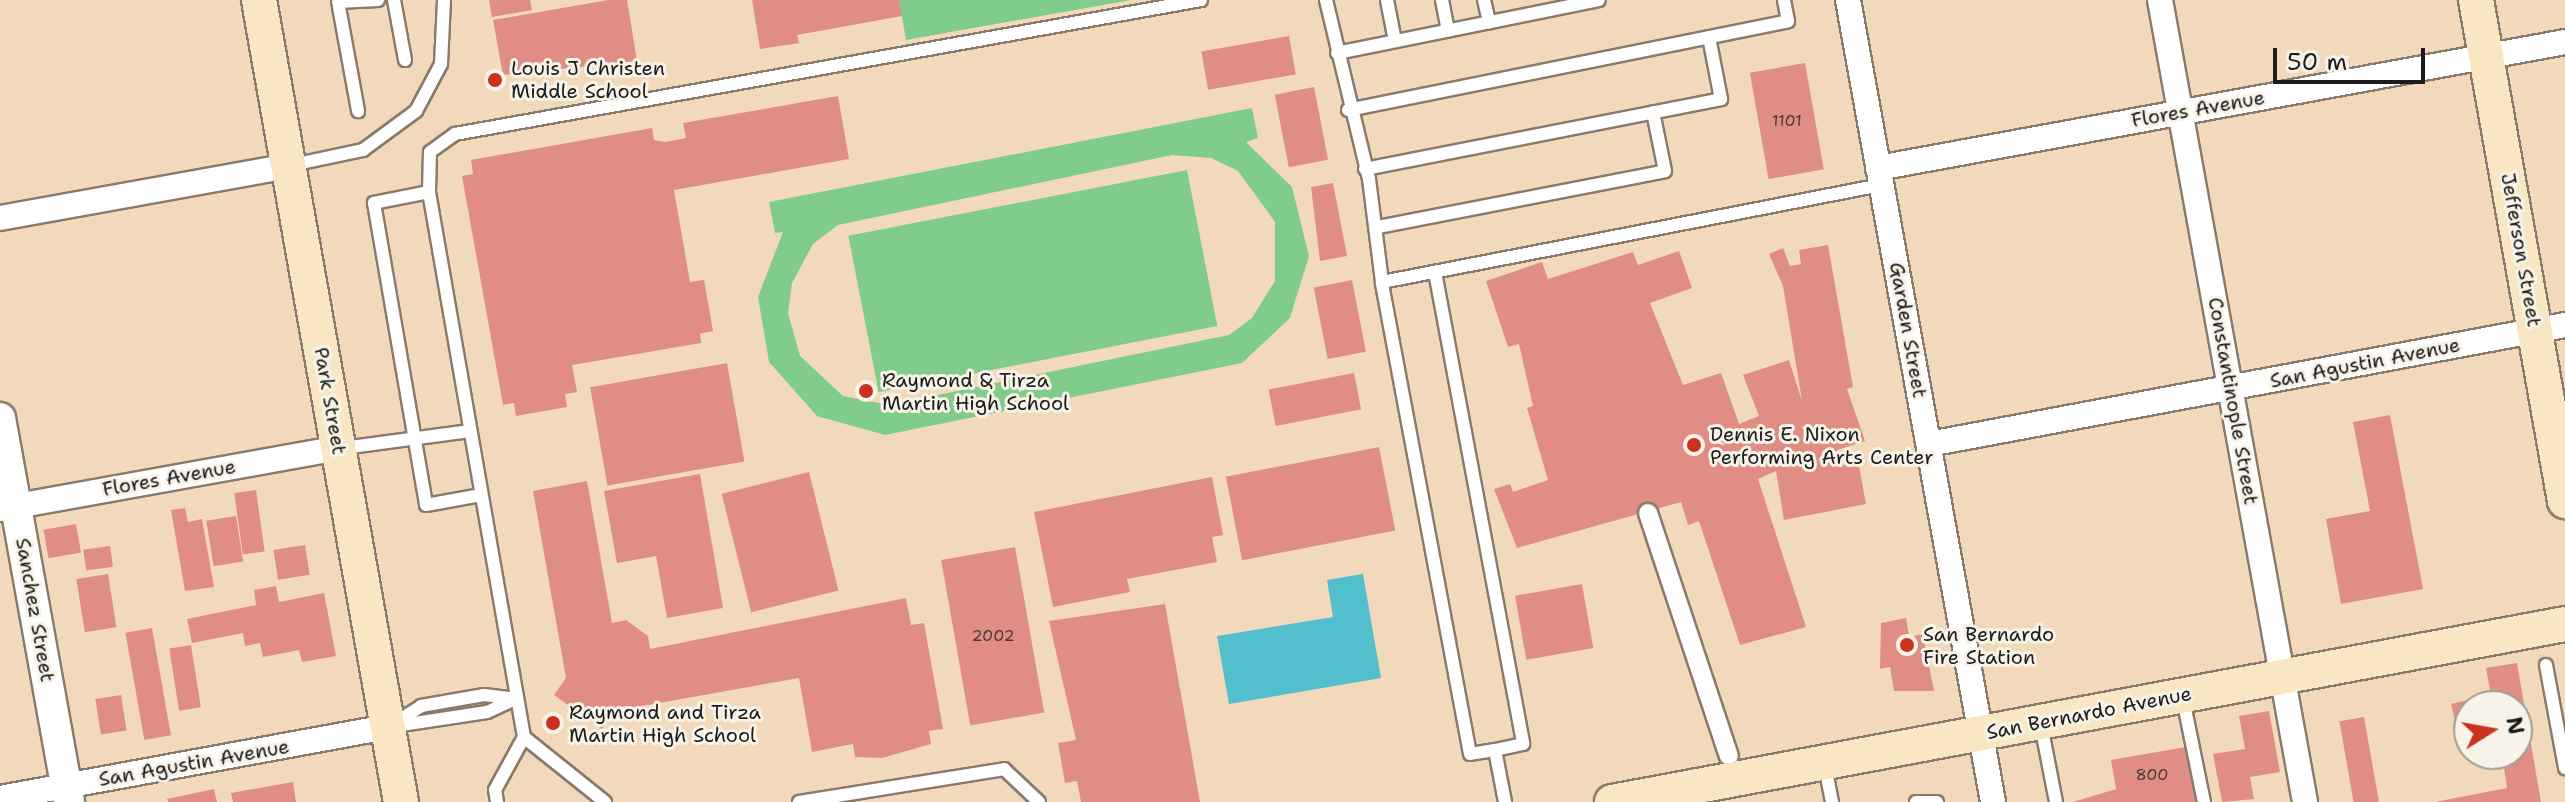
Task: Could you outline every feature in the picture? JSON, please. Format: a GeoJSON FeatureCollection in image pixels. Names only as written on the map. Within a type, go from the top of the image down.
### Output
{"type":"FeatureCollection","features":[{"type":"Feature","properties":{"kind":"main road","name":"Park Street"},"geometry":{"type":"LineString","coordinates":[[259,0],[401,802]]}},
{"type":"Feature","properties":{"kind":"main road","name":"Jefferson Street"},"geometry":{"type":"LineString","coordinates":[[2476,0],[2486,56],[2550,328],[2565,501]]}},
{"type":"Feature","properties":{"kind":"main road","name":"San Bernardo Avenue"},"geometry":{"type":"LineString","coordinates":[[1612,802],[1680,796],[1824,763],[2565,624]]}},
{"type":"Feature","properties":{"kind":"street","name":"Garden Street"},"geometry":{"type":"LineString","coordinates":[[1848,0],[1993,802]]}},
{"type":"Feature","properties":{"kind":"street","name":"Constantinople Street"},"geometry":{"type":"LineString","coordinates":[[2160,0],[2305,802]]}},
{"type":"Feature","properties":{"kind":"street","name":"Flores Avenue"},"geometry":{"type":"LineString","coordinates":[[1880,176],[2180,112],[2565,42]]}},
{"type":"Feature","properties":{"kind":"street"},"geometry":{"type":"LineString","coordinates":[[0,218],[289,166]]}},
{"type":"Feature","properties":{"kind":"street","name":"San Agustin Avenue"},"geometry":{"type":"LineString","coordinates":[[1929,444],[2550,328]]}},
{"type":"Feature","properties":{"kind":"street","name":"Sanchez Street"},"geometry":{"type":"LineString","coordinates":[[0,418],[8,508],[68,794]]}},
{"type":"Feature","properties":{"kind":"street","name":"Flores Avenue"},"geometry":{"type":"LineString","coordinates":[[8,508],[338,448]]}},
{"type":"Feature","properties":{"kind":"street"},"geometry":{"type":"LineString","coordinates":[[1648,513],[1729,756]]}},
{"type":"Feature","properties":{"kind":"street","name":"San Agustin Avenue"},"geometry":{"type":"LineString","coordinates":[[0,798],[68,794],[388,727]]}},
{"type":"Feature","properties":{"kind":"lane"},"geometry":{"type":"LineString","coordinates":[[358,111],[338,4],[378,0]]}},
{"type":"Feature","properties":{"kind":"lane"},"geometry":{"type":"LineString","coordinates":[[394,0],[405,60]]}},
{"type":"Feature","properties":{"kind":"lane"},"geometry":{"type":"LineString","coordinates":[[289,166],[363,150],[407,121],[441,64],[444,0]]}},
{"type":"Feature","properties":{"kind":"lane"},"geometry":{"type":"LineString","coordinates":[[605,802],[524,737],[429,192],[430,152],[455,134],[1201,0]]}},
{"type":"Feature","properties":{"kind":"lane"},"geometry":{"type":"LineString","coordinates":[[1326,0],[1348,110],[1378,227],[1382,282],[1470,754],[1523,744],[1435,272]]}},
{"type":"Feature","properties":{"kind":"lane"},"geometry":{"type":"LineString","coordinates":[[1387,0],[1395,41]]}},
{"type":"Feature","properties":{"kind":"lane"},"geometry":{"type":"LineString","coordinates":[[1442,0],[1448,30]]}},
{"type":"Feature","properties":{"kind":"lane"},"geometry":{"type":"LineString","coordinates":[[1484,0],[1489,22]]}},
{"type":"Feature","properties":{"kind":"lane"},"geometry":{"type":"LineString","coordinates":[[1337,53],[1599,0]]}},
{"type":"Feature","properties":{"kind":"lane"},"geometry":{"type":"LineString","coordinates":[[1348,110],[1788,21],[1784,0]]}},
{"type":"Feature","properties":{"kind":"lane"},"geometry":{"type":"LineString","coordinates":[[1365,169],[1721,99],[1709,37]]}},
{"type":"Feature","properties":{"kind":"lane"},"geometry":{"type":"LineString","coordinates":[[1378,227],[1665,171],[1653,112]]}},
{"type":"Feature","properties":{"kind":"lane"},"geometry":{"type":"LineString","coordinates":[[1382,282],[1880,176]]}},
{"type":"Feature","properties":{"kind":"lane"},"geometry":{"type":"LineString","coordinates":[[429,192],[374,203],[426,505],[481,495]]}},
{"type":"Feature","properties":{"kind":"lane"},"geometry":{"type":"LineString","coordinates":[[338,448],[415,441],[470,431]]}},
{"type":"Feature","properties":{"kind":"lane"},"geometry":{"type":"LineString","coordinates":[[2546,665],[2565,768]]}},
{"type":"Feature","properties":{"kind":"lane"},"geometry":{"type":"LineString","coordinates":[[2182,695],[2204,802]]}},
{"type":"Feature","properties":{"kind":"lane"},"geometry":{"type":"LineString","coordinates":[[388,727],[487,712],[515,699]]}},
{"type":"Feature","properties":{"kind":"lane"},"geometry":{"type":"LineString","coordinates":[[2040,722],[2056,802]]}},
{"type":"Feature","properties":{"kind":"lane"},"geometry":{"type":"LineString","coordinates":[[497,802],[495,790],[524,737]]}},
{"type":"Feature","properties":{"kind":"lane"},"geometry":{"type":"LineString","coordinates":[[1495,750],[1505,802]]}},
{"type":"Feature","properties":{"kind":"lane"},"geometry":{"type":"LineString","coordinates":[[1824,763],[1832,802]]}},
{"type":"Feature","properties":{"kind":"lane"},"geometry":{"type":"LineString","coordinates":[[799,802],[1004,769],[1038,802]]}},
{"type":"Feature","properties":{"kind":"lane"},"geometry":{"type":"LineString","coordinates":[[1916,802],[1937,802]]}},
{"type":"Feature","properties":{"kind":"green space"},"geometry":{"type":"Polygon","coordinates":[[[899,0],[1131,0],[906,40],[899,0]]]}},
{"type":"Feature","properties":{"kind":"green space"},"geometry":{"type":"Polygon","coordinates":[[[1252,108],[1258,138],[1246,142],[1292,187],[1309,256],[1290,318],[1242,363],[885,435],[817,416],[769,362],[758,297],[783,232],[775,233],[769,202],[1252,108]],[[1172,155],[838,225],[813,244],[792,283],[788,313],[800,356],[843,396],[889,405],[1229,335],[1252,318],[1275,281],[1275,222],[1238,171],[1211,158],[1172,155]]]}},
{"type":"Feature","properties":{"kind":"green space"},"geometry":{"type":"Polygon","coordinates":[[[1187,170],[1217,326],[879,392],[848,236],[1187,170]]]}},
{"type":"Feature","properties":{"kind":"water"},"geometry":{"type":"Polygon","coordinates":[[[1363,574],[1381,678],[1229,704],[1217,636],[1333,617],[1327,580],[1363,574]]]}},
{"type":"Feature","properties":{"kind":"building"},"geometry":{"type":"Polygon","coordinates":[[[489,0],[530,0],[532,10],[492,17],[489,0]]]}},
{"type":"Feature","properties":{"kind":"building"},"geometry":{"type":"Polygon","coordinates":[[[608,0],[627,0],[637,61],[503,75],[493,20],[608,0]]]}},
{"type":"Feature","properties":{"kind":"building"},"geometry":{"type":"Polygon","coordinates":[[[752,0],[899,0],[902,16],[797,35],[799,43],[760,49],[752,0]]]}},
{"type":"Feature","properties":{"kind":"building"},"geometry":{"type":"Polygon","coordinates":[[[1289,36],[1296,74],[1208,90],[1201,51],[1289,36]]]}},
{"type":"Feature","properties":{"kind":"building"},"geometry":{"type":"Polygon","coordinates":[[[1805,63],[1824,169],[1769,179],[1750,73],[1805,63]]]}},
{"type":"Feature","properties":{"kind":"building"},"geometry":{"type":"Polygon","coordinates":[[[1314,87],[1328,160],[1289,167],[1275,95],[1314,87]]]}},
{"type":"Feature","properties":{"kind":"building"},"geometry":{"type":"Polygon","coordinates":[[[838,96],[849,159],[674,190],[690,282],[704,280],[713,331],[700,334],[701,343],[572,365],[577,392],[565,394],[567,407],[516,416],[514,403],[503,405],[462,176],[473,174],[471,160],[652,128],[654,140],[665,142],[686,138],[683,123],[838,96]]]}},
{"type":"Feature","properties":{"kind":"building"},"geometry":{"type":"Polygon","coordinates":[[[1333,183],[1347,256],[1320,261],[1311,187],[1333,183]]]}},
{"type":"Feature","properties":{"kind":"building","name":"Dennis E. Nixon Performing Arts Center"},"geometry":{"type":"Polygon","coordinates":[[[1828,245],[1853,387],[1847,389],[1865,441],[1837,450],[1843,465],[1858,461],[1866,504],[1784,520],[1776,471],[1758,479],[1806,627],[1740,645],[1699,521],[1688,525],[1681,502],[1517,548],[1494,489],[1510,484],[1513,492],[1548,480],[1527,408],[1533,406],[1519,344],[1508,347],[1486,281],[1542,262],[1548,279],[1633,252],[1638,265],[1679,251],[1692,288],[1650,303],[1683,385],[1721,373],[1739,424],[1759,416],[1743,375],[1789,360],[1802,401],[1783,286],[1769,254],[1783,248],[1790,266],[1801,264],[1799,250],[1828,245]]]}},
{"type":"Feature","properties":{"kind":"building"},"geometry":{"type":"Polygon","coordinates":[[[1352,280],[1366,352],[1328,359],[1314,287],[1352,280]]]}},
{"type":"Feature","properties":{"kind":"building"},"geometry":{"type":"Polygon","coordinates":[[[727,363],[744,461],[607,486],[590,387],[727,363]]]}},
{"type":"Feature","properties":{"kind":"building"},"geometry":{"type":"Polygon","coordinates":[[[1354,373],[1361,409],[1276,426],[1269,390],[1354,373]]]}},
{"type":"Feature","properties":{"kind":"building"},"geometry":{"type":"Polygon","coordinates":[[[2390,415],[2423,589],[2341,604],[2326,519],[2370,511],[2353,422],[2390,415]]]}},
{"type":"Feature","properties":{"kind":"building"},"geometry":{"type":"Polygon","coordinates":[[[1379,447],[1395,530],[1242,560],[1226,477],[1379,447]]]}},
{"type":"Feature","properties":{"kind":"building"},"geometry":{"type":"Polygon","coordinates":[[[809,472],[839,590],[751,612],[722,494],[809,472]]]}},
{"type":"Feature","properties":{"kind":"building"},"geometry":{"type":"Polygon","coordinates":[[[700,474],[723,608],[667,618],[656,556],[617,563],[604,491],[700,474]]]}},
{"type":"Feature","properties":{"kind":"building"},"geometry":{"type":"Polygon","coordinates":[[[1212,477],[1223,535],[1212,537],[1217,562],[1127,579],[1130,592],[1053,607],[1034,512],[1212,477]]]}},
{"type":"Feature","properties":{"kind":"building"},"geometry":{"type":"Polygon","coordinates":[[[587,481],[612,623],[626,620],[648,636],[650,649],[906,598],[911,625],[924,623],[943,729],[929,731],[931,744],[882,758],[855,757],[853,744],[812,752],[799,678],[614,711],[602,729],[554,695],[566,678],[533,491],[587,481]]]}},
{"type":"Feature","properties":{"kind":"building"},"geometry":{"type":"Polygon","coordinates":[[[256,490],[265,551],[243,554],[234,493],[256,490]]]}},
{"type":"Feature","properties":{"kind":"building"},"geometry":{"type":"Polygon","coordinates":[[[185,508],[188,522],[202,519],[214,587],[185,591],[171,510],[185,508]]]}},
{"type":"Feature","properties":{"kind":"building"},"geometry":{"type":"Polygon","coordinates":[[[236,516],[243,561],[214,566],[206,521],[236,516]]]}},
{"type":"Feature","properties":{"kind":"building"},"geometry":{"type":"Polygon","coordinates":[[[76,524],[81,553],[49,558],[44,530],[76,524]]]}},
{"type":"Feature","properties":{"kind":"building"},"geometry":{"type":"Polygon","coordinates":[[[305,545],[310,575],[278,580],[273,550],[305,545]]]}},
{"type":"Feature","properties":{"kind":"building"},"geometry":{"type":"Polygon","coordinates":[[[110,546],[113,567],[86,571],[83,550],[110,546]]]}},
{"type":"Feature","properties":{"kind":"building"},"geometry":{"type":"Polygon","coordinates":[[[1015,547],[1044,712],[970,725],[941,560],[1015,547]]]}},
{"type":"Feature","properties":{"kind":"building"},"geometry":{"type":"Polygon","coordinates":[[[108,574],[116,627],[85,632],[76,579],[108,574]]]}},
{"type":"Feature","properties":{"kind":"building"},"geometry":{"type":"Polygon","coordinates":[[[1582,584],[1593,648],[1526,660],[1515,596],[1582,584]]]}},
{"type":"Feature","properties":{"kind":"building"},"geometry":{"type":"Polygon","coordinates":[[[276,586],[279,602],[324,593],[336,656],[302,662],[299,650],[263,657],[260,643],[245,646],[243,633],[192,643],[187,619],[256,605],[254,590],[276,586]]]}},
{"type":"Feature","properties":{"kind":"building"},"geometry":{"type":"Polygon","coordinates":[[[1165,604],[1200,802],[1081,802],[1077,781],[1065,783],[1058,743],[1076,740],[1049,621],[1165,604]]]}},
{"type":"Feature","properties":{"kind":"building"},"geometry":{"type":"Polygon","coordinates":[[[1906,618],[1909,637],[1923,634],[1934,691],[1894,691],[1890,667],[1880,669],[1881,623],[1906,618]]]}},
{"type":"Feature","properties":{"kind":"building"},"geometry":{"type":"Polygon","coordinates":[[[152,628],[171,735],[144,740],[125,633],[152,628]]]}},
{"type":"Feature","properties":{"kind":"building"},"geometry":{"type":"Polygon","coordinates":[[[191,645],[201,707],[179,711],[169,648],[191,645]]]}},
{"type":"Feature","properties":{"kind":"building"},"geometry":{"type":"Polygon","coordinates":[[[2517,663],[2522,690],[2490,690],[2486,668],[2517,663]]]}},
{"type":"Feature","properties":{"kind":"building"},"geometry":{"type":"Polygon","coordinates":[[[121,695],[127,731],[101,735],[95,699],[121,695]]]}},
{"type":"Feature","properties":{"kind":"building"},"geometry":{"type":"Polygon","coordinates":[[[2269,711],[2280,772],[2250,777],[2254,799],[2222,802],[2213,754],[2245,749],[2239,716],[2269,711]]]}},
{"type":"Feature","properties":{"kind":"building"},"geometry":{"type":"Polygon","coordinates":[[[2364,717],[2379,802],[2354,802],[2339,721],[2364,717]]]}},
{"type":"Feature","properties":{"kind":"building"},"geometry":{"type":"Polygon","coordinates":[[[2186,747],[2196,802],[2073,802],[2116,789],[2111,760],[2186,747]]]}},
{"type":"Feature","properties":{"kind":"building"},"geometry":{"type":"Polygon","coordinates":[[[2533,756],[2541,802],[2435,802],[2507,788],[2504,770],[2533,770],[2533,756]]]}},
{"type":"Feature","properties":{"kind":"building"},"geometry":{"type":"Polygon","coordinates":[[[293,782],[296,802],[233,802],[231,793],[293,782]]]}},
{"type":"Feature","properties":{"kind":"building"},"geometry":{"type":"Polygon","coordinates":[[[214,789],[217,802],[168,802],[167,799],[214,789]]]}},
{"type":"Feature","properties":{"kind":"place","name":"Louis J Christen Middle School"},"geometry":{"type":"Point","coordinates":[495,80]}},
{"type":"Feature","properties":{"kind":"place","name":"Raymond & Tirza Martin High School"},"geometry":{"type":"Point","coordinates":[866,391]}},
{"type":"Feature","properties":{"kind":"place","name":"Dennis E. Nixon Performing Arts Center"},"geometry":{"type":"Point","coordinates":[1694,445]}},
{"type":"Feature","properties":{"kind":"place","name":"San Bernardo Fire Station"},"geometry":{"type":"Point","coordinates":[1907,645]}},
{"type":"Feature","properties":{"kind":"place","name":"Raymond and Tirza Martin High School"},"geometry":{"type":"Point","coordinates":[553,723]}}]}
